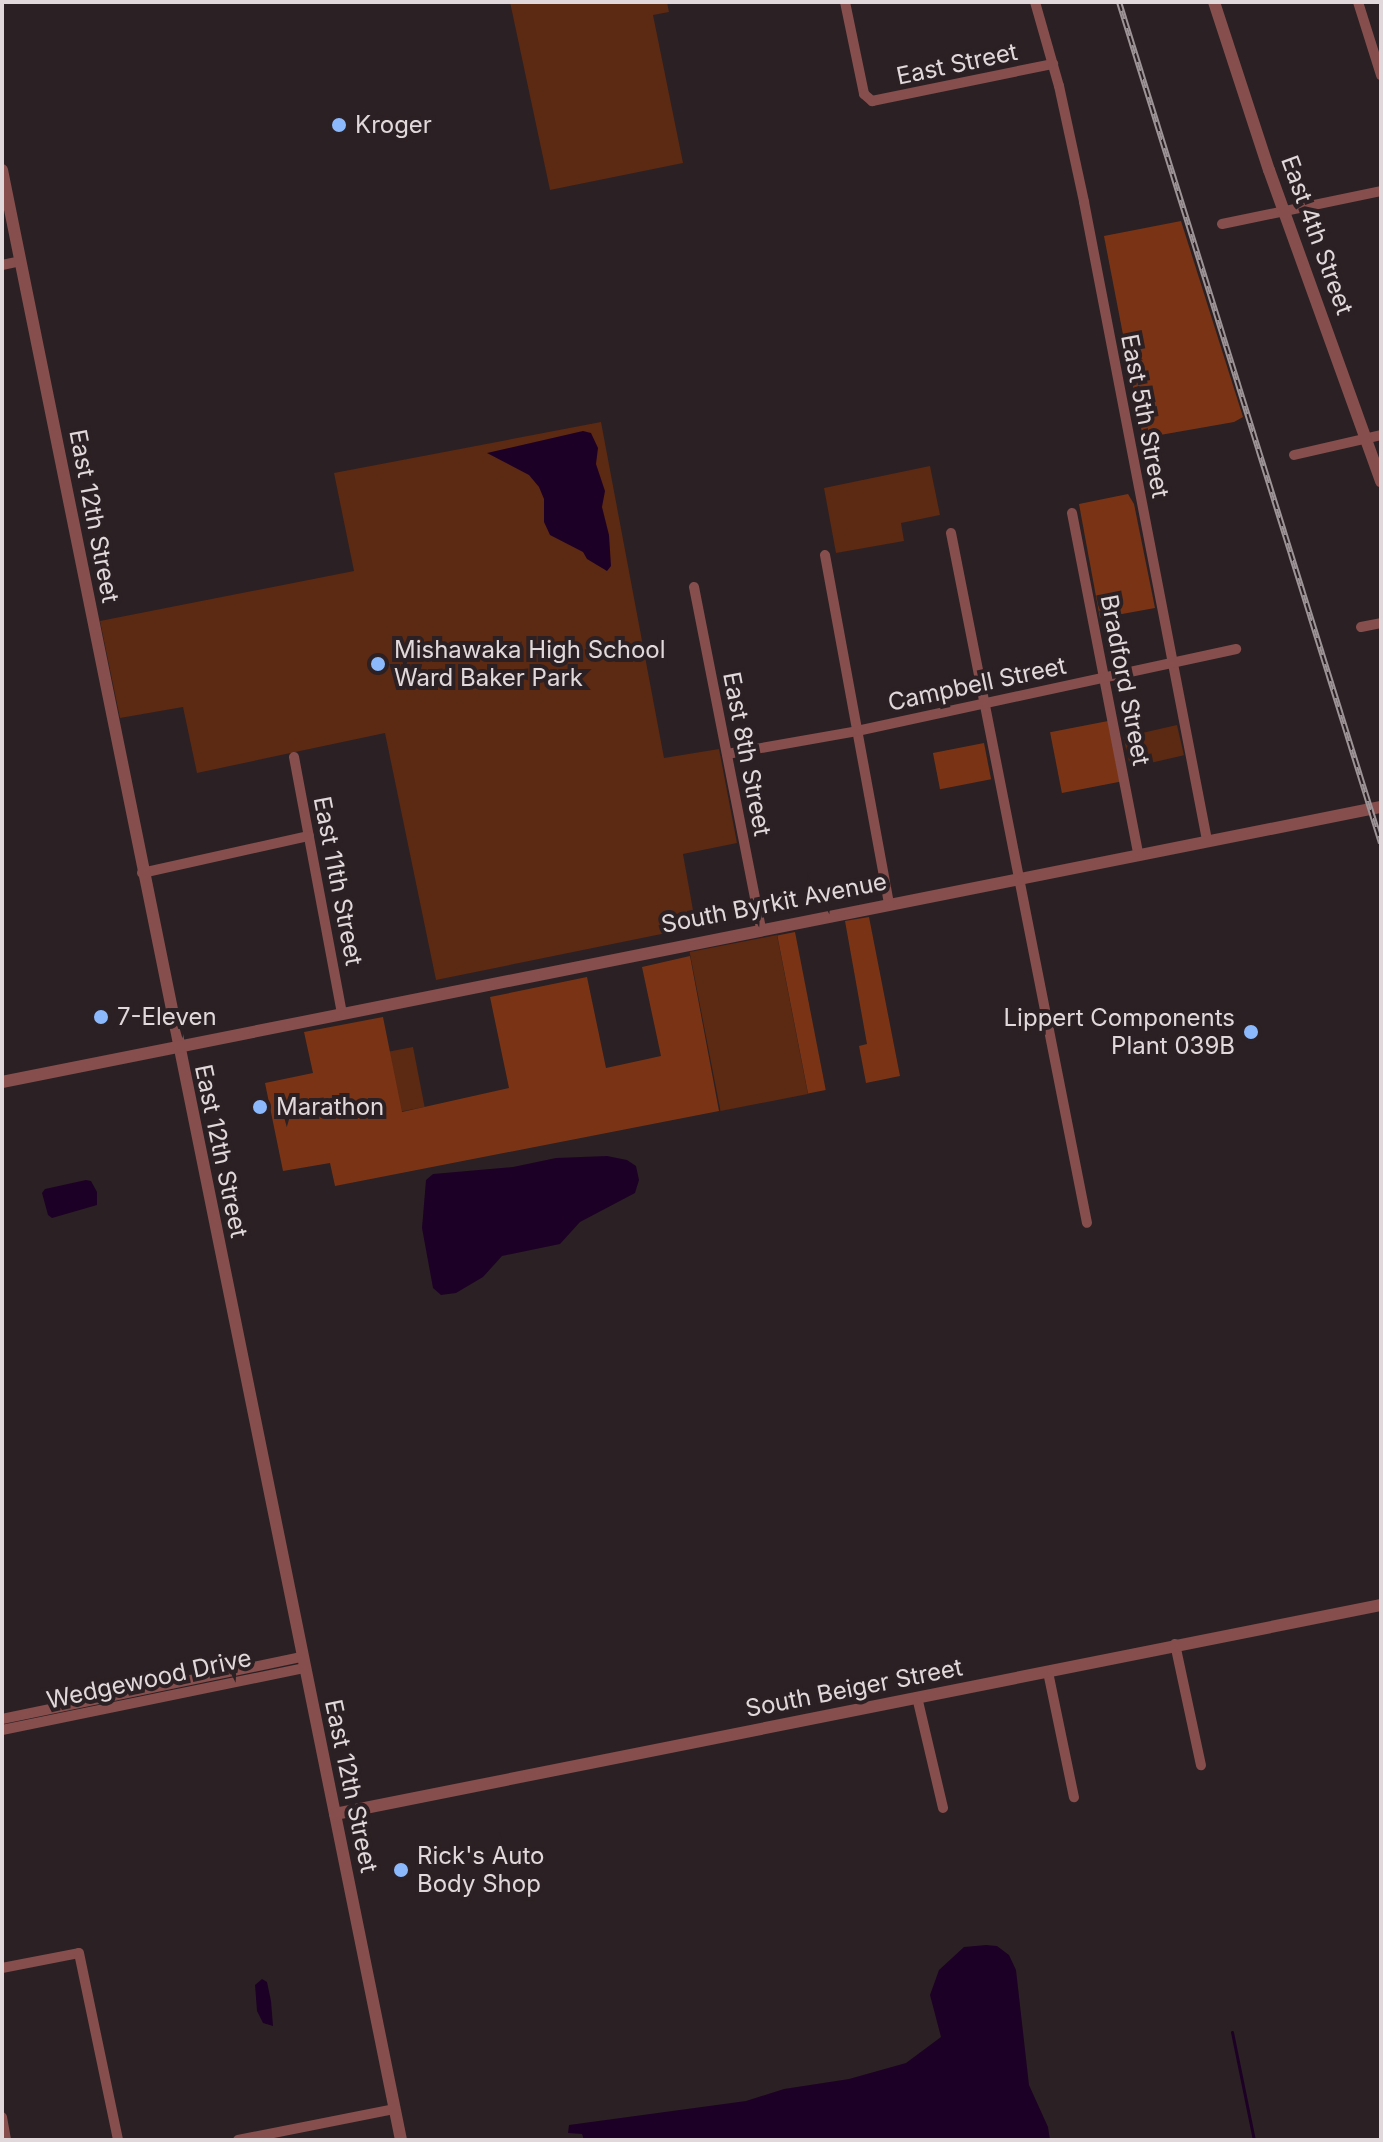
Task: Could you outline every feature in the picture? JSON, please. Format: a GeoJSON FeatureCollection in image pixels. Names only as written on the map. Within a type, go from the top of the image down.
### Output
{"type":"FeatureCollection","features":[{"type":"Feature","properties":{"kind":"street","name":"East Street"},"geometry":{"type":"LineString","coordinates":[[845,2],[864,94],[868,99],[875,101],[1053,64]]}},
{"type":"Feature","properties":{"kind":"street","name":"East 5th Street"},"geometry":{"type":"LineString","coordinates":[[1035,2],[1053,64],[1084,202],[1207,840]]}},
{"type":"Feature","properties":{"kind":"street","name":"East 4th Street"},"geometry":{"type":"LineString","coordinates":[[1214,2],[1284,211],[1381,481]]}},
{"type":"Feature","properties":{"kind":"street"},"geometry":{"type":"LineString","coordinates":[[1358,2],[1381,75]]}},
{"type":"Feature","properties":{"kind":"street","name":"East 12th Street"},"geometry":{"type":"LineString","coordinates":[[2,170],[401,2140]]}},
{"type":"Feature","properties":{"kind":"street"},"geometry":{"type":"LineString","coordinates":[[1222,224],[1381,191]]}},
{"type":"Feature","properties":{"kind":"street"},"geometry":{"type":"LineString","coordinates":[[2,265],[21,261]]}},
{"type":"Feature","properties":{"kind":"street"},"geometry":{"type":"LineString","coordinates":[[1294,455],[1381,435]]}},
{"type":"Feature","properties":{"kind":"street","name":"Bradford Street"},"geometry":{"type":"LineString","coordinates":[[1072,513],[1138,854]]}},
{"type":"Feature","properties":{"kind":"street"},"geometry":{"type":"LineString","coordinates":[[951,533],[1087,1223]]}},
{"type":"Feature","properties":{"kind":"street"},"geometry":{"type":"LineString","coordinates":[[825,555],[889,903]]}},
{"type":"Feature","properties":{"kind":"street","name":"East 8th Street"},"geometry":{"type":"LineString","coordinates":[[694,587],[761,928]]}},
{"type":"Feature","properties":{"kind":"street"},"geometry":{"type":"LineString","coordinates":[[1361,627],[1381,623]]}},
{"type":"Feature","properties":{"kind":"street","name":"Campbell Street"},"geometry":{"type":"LineString","coordinates":[[727,754],[857,731],[1236,649]]}},
{"type":"Feature","properties":{"kind":"street","name":"East 11th Street"},"geometry":{"type":"LineString","coordinates":[[294,757],[342,1013]]}},
{"type":"Feature","properties":{"kind":"street","name":"South Byrkit Avenue"},"geometry":{"type":"LineString","coordinates":[[2,1082],[761,928],[1381,807]]}},
{"type":"Feature","properties":{"kind":"street"},"geometry":{"type":"LineString","coordinates":[[142,873],[309,836]]}},
{"type":"Feature","properties":{"kind":"street","name":"South Beiger Street"},"geometry":{"type":"LineString","coordinates":[[335,1814],[1381,1605]]}},
{"type":"Feature","properties":{"kind":"street"},"geometry":{"type":"LineString","coordinates":[[1175,1644],[1201,1765]]}},
{"type":"Feature","properties":{"kind":"street","name":"Wedgewood Drive"},"geometry":{"type":"LineString","coordinates":[[2,1719],[303,1662]]}},
{"type":"Feature","properties":{"kind":"street","name":"Wedgewood Drive"},"geometry":{"type":"LineString","coordinates":[[2,1730],[303,1662]]}},
{"type":"Feature","properties":{"kind":"street"},"geometry":{"type":"LineString","coordinates":[[1048,1672],[1074,1797]]}},
{"type":"Feature","properties":{"kind":"street"},"geometry":{"type":"LineString","coordinates":[[917,1697],[943,1808]]}},
{"type":"Feature","properties":{"kind":"street"},"geometry":{"type":"LineString","coordinates":[[2,1968],[79,1953],[118,2140]]}},
{"type":"Feature","properties":{"kind":"street"},"geometry":{"type":"LineString","coordinates":[[238,2140],[395,2109]]}},
{"type":"Feature","properties":{"kind":"street"},"geometry":{"type":"LineString","coordinates":[[2,2117],[6,2140]]}},
{"type":"Feature","properties":{"kind":"shaded area"},"geometry":{"type":"Polygon","coordinates":[[[510,2],[667,2],[669,12],[653,15],[683,163],[550,190],[510,2]]]}},
{"type":"Feature","properties":{"kind":"shaded area"},"geometry":{"type":"Polygon","coordinates":[[[1181,221],[1243,417],[1234,422],[1143,438],[1104,236],[1181,221]]]}},
{"type":"Feature","properties":{"kind":"shaded area","name":"Mishawaka High School Ward Baker Park"},"geometry":{"type":"Polygon","coordinates":[[[601,422],[664,758],[719,749],[737,843],[683,854],[696,927],[436,980],[385,733],[197,773],[183,707],[120,718],[100,621],[354,571],[334,473],[601,422]]]}},
{"type":"Feature","properties":{"kind":"shaded area"},"geometry":{"type":"Polygon","coordinates":[[[583,431],[591,433],[598,448],[596,464],[605,491],[602,507],[609,535],[611,566],[607,571],[587,559],[583,552],[550,535],[544,522],[544,499],[539,487],[529,475],[487,453],[583,431]]]}},
{"type":"Feature","properties":{"kind":"shaded area"},"geometry":{"type":"Polygon","coordinates":[[[930,466],[940,515],[901,523],[904,541],[836,553],[824,488],[930,466]]]}},
{"type":"Feature","properties":{"kind":"shaded area"},"geometry":{"type":"Polygon","coordinates":[[[1128,494],[1134,504],[1155,608],[1100,618],[1079,504],[1128,494]]]}},
{"type":"Feature","properties":{"kind":"shaded area"},"geometry":{"type":"Polygon","coordinates":[[[1108,721],[1120,782],[1062,793],[1050,732],[1108,721]]]}},
{"type":"Feature","properties":{"kind":"shaded area"},"geometry":{"type":"Polygon","coordinates":[[[1177,725],[1184,755],[1130,768],[1123,737],[1177,725]]]}},
{"type":"Feature","properties":{"kind":"shaded area"},"geometry":{"type":"Polygon","coordinates":[[[984,743],[991,779],[940,789],[933,753],[984,743]]]}},
{"type":"Feature","properties":{"kind":"shaded area"},"geometry":{"type":"Polygon","coordinates":[[[869,917],[900,1076],[866,1083],[859,1046],[867,1044],[845,921],[869,917]]]}},
{"type":"Feature","properties":{"kind":"shaded area"},"geometry":{"type":"Polygon","coordinates":[[[795,932],[826,1090],[808,1093],[777,935],[795,932]]]}},
{"type":"Feature","properties":{"kind":"shaded area"},"geometry":{"type":"Polygon","coordinates":[[[777,935],[808,1094],[721,1111],[690,952],[777,935]]]}},
{"type":"Feature","properties":{"kind":"shaded area"},"geometry":{"type":"Polygon","coordinates":[[[690,956],[719,1111],[335,1186],[330,1163],[283,1171],[265,1083],[313,1073],[304,1032],[383,1017],[402,1112],[509,1088],[490,997],[587,977],[606,1068],[661,1056],[642,967],[690,956]]]}},
{"type":"Feature","properties":{"kind":"shaded area"},"geometry":{"type":"Polygon","coordinates":[[[413,1047],[425,1107],[401,1111],[389,1052],[413,1047]]]}},
{"type":"Feature","properties":{"kind":"shaded area"},"geometry":{"type":"Polygon","coordinates":[[[607,1156],[627,1160],[636,1166],[639,1180],[635,1193],[580,1222],[560,1244],[502,1256],[483,1277],[456,1293],[441,1295],[433,1288],[422,1228],[426,1180],[433,1174],[513,1167],[556,1158],[607,1156]]]}},
{"type":"Feature","properties":{"kind":"shaded area"},"geometry":{"type":"Polygon","coordinates":[[[91,1181],[97,1192],[97,1205],[52,1218],[48,1215],[42,1193],[45,1189],[91,1181]]]}},
{"type":"Feature","properties":{"kind":"shaded area"},"geometry":{"type":"Polygon","coordinates":[[[997,1946],[1009,1955],[1016,1970],[1029,2085],[1048,2127],[1050,2140],[584,2140],[582,2134],[568,2133],[569,2125],[746,2101],[784,2089],[849,2079],[906,2063],[941,2037],[930,1995],[939,1970],[964,1947],[997,1946]]]}},
{"type":"Feature","properties":{"kind":"shaded area"},"geometry":{"type":"Polygon","coordinates":[[[262,1979],[267,1982],[273,2026],[263,2023],[257,2011],[255,1985],[262,1979]]]}},
{"type":"Feature","properties":{"kind":"waterway"},"geometry":{"type":"LineString","coordinates":[[1232,2032],[1254,2140]]}},
{"type":"Feature","properties":{"kind":"railway"},"geometry":{"type":"LineString","coordinates":[[1119,2],[1381,843]]}},
{"type":"Feature","properties":{"kind":"place","name":"Kroger"},"geometry":{"type":"Point","coordinates":[339,125]}},
{"type":"Feature","properties":{"kind":"place","name":"Mishawaka High School Ward Baker Park"},"geometry":{"type":"Point","coordinates":[378,664]}},
{"type":"Feature","properties":{"kind":"place","name":"7-Eleven"},"geometry":{"type":"Point","coordinates":[101,1017]}},
{"type":"Feature","properties":{"kind":"place","name":"Lippert Components Plant 039B"},"geometry":{"type":"Point","coordinates":[1251,1032]}},
{"type":"Feature","properties":{"kind":"place","name":"Marathon"},"geometry":{"type":"Point","coordinates":[260,1107]}},
{"type":"Feature","properties":{"kind":"place","name":"Rick's Auto Body Shop"},"geometry":{"type":"Point","coordinates":[401,1870]}}]}
